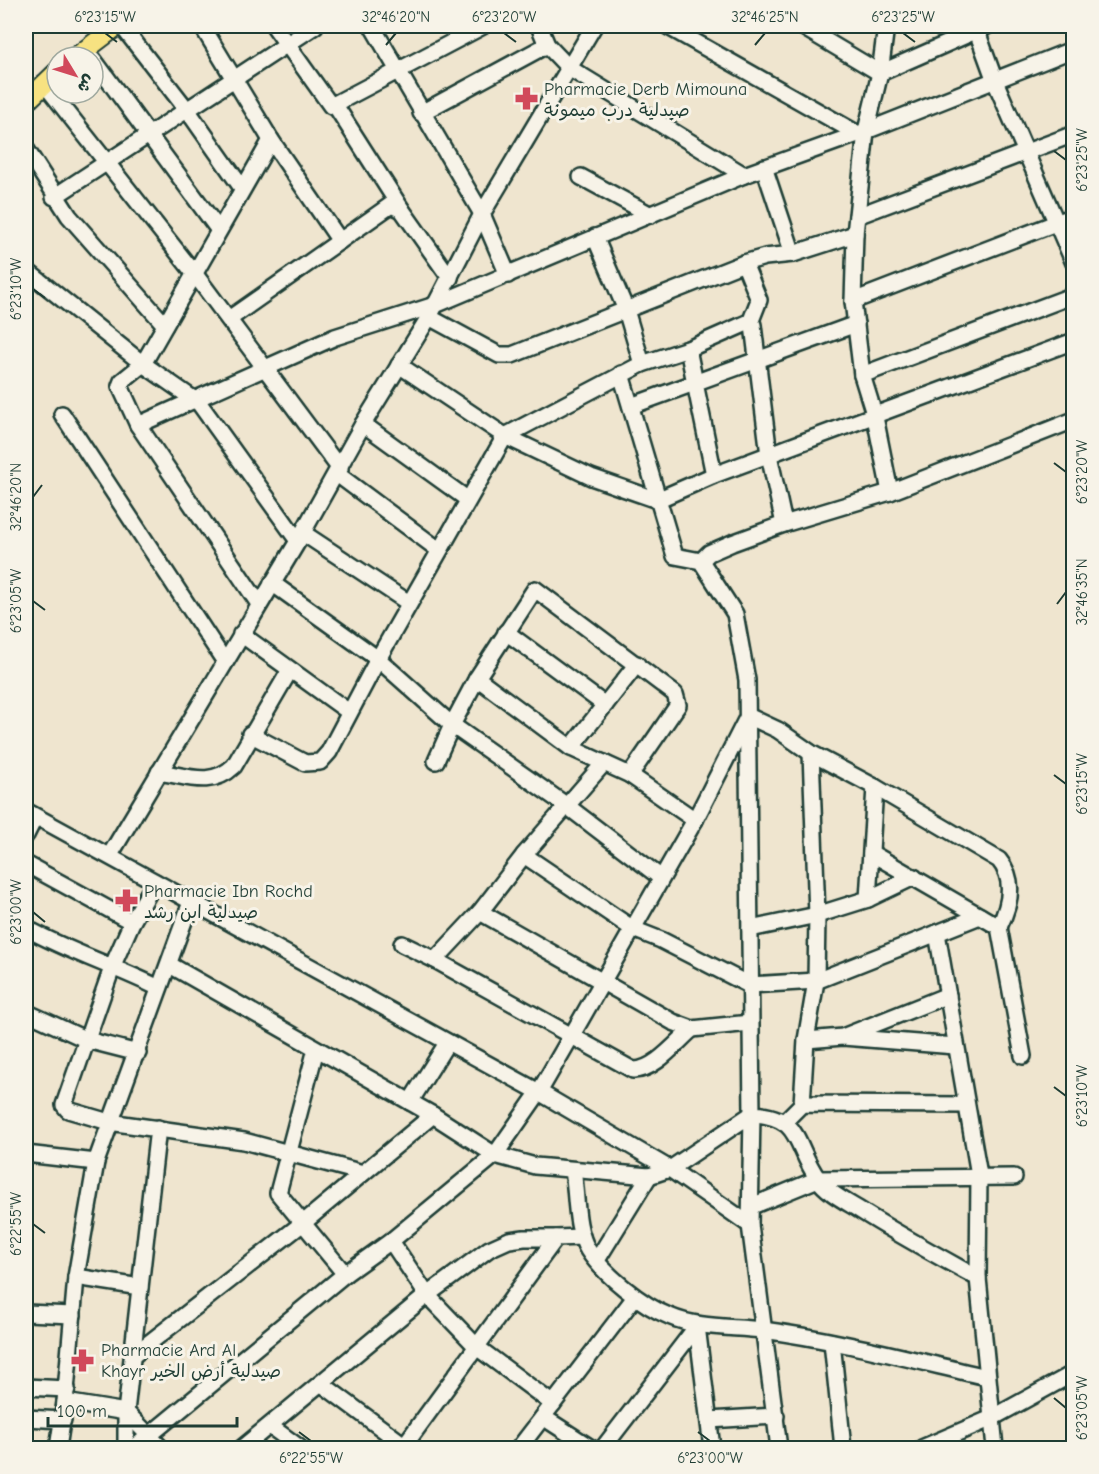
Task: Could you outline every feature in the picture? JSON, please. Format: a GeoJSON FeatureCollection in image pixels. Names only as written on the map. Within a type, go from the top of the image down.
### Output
{"type":"FeatureCollection","features":[{"type":"Feature","properties":{"kind":"main road"},"geometry":{"type":"LineString","coordinates":[[98,45],[117,26]]}},
{"type":"Feature","properties":{"kind":"main road"},"geometry":{"type":"LineString","coordinates":[[26,102],[45,82]]}},
{"type":"Feature","properties":{"kind":"street"},"geometry":{"type":"LineString","coordinates":[[122,26],[188,111],[242,188]]}},
{"type":"Feature","properties":{"kind":"street"},"geometry":{"type":"LineString","coordinates":[[202,26],[271,140],[340,241]]}},
{"type":"Feature","properties":{"kind":"street"},"geometry":{"type":"LineString","coordinates":[[274,26],[310,75],[327,105],[335,105],[396,70],[483,26]]}},
{"type":"Feature","properties":{"kind":"street"},"geometry":{"type":"LineString","coordinates":[[54,197],[108,164],[315,26]]}},
{"type":"Feature","properties":{"kind":"street"},"geometry":{"type":"LineString","coordinates":[[374,26],[396,70],[482,214],[508,275]]}},
{"type":"Feature","properties":{"kind":"street"},"geometry":{"type":"LineString","coordinates":[[539,26],[547,45],[569,68],[744,175]]}},
{"type":"Feature","properties":{"kind":"street"},"geometry":{"type":"LineString","coordinates":[[110,855],[301,537],[363,424],[432,311],[482,214],[594,26]]}},
{"type":"Feature","properties":{"kind":"street"},"geometry":{"type":"LineString","coordinates":[[667,26],[862,132]]}},
{"type":"Feature","properties":{"kind":"street"},"geometry":{"type":"LineString","coordinates":[[801,26],[880,73]]}},
{"type":"Feature","properties":{"kind":"street"},"geometry":{"type":"LineString","coordinates":[[886,26],[880,73],[862,132],[853,301],[862,375],[875,417],[890,492]]}},
{"type":"Feature","properties":{"kind":"street"},"geometry":{"type":"LineString","coordinates":[[880,73],[980,27],[995,81],[1074,263]]}},
{"type":"Feature","properties":{"kind":"street"},"geometry":{"type":"LineString","coordinates":[[421,113],[547,45]]}},
{"type":"Feature","properties":{"kind":"street"},"geometry":{"type":"LineString","coordinates":[[138,425],[191,399],[335,337],[432,311],[595,237],[744,175],[862,132],[1074,49]]}},
{"type":"Feature","properties":{"kind":"street"},"geometry":{"type":"LineString","coordinates":[[105,79],[218,229]]}},
{"type":"Feature","properties":{"kind":"street"},"geometry":{"type":"LineString","coordinates":[[69,105],[108,164],[266,368],[338,472],[439,550]]}},
{"type":"Feature","properties":{"kind":"street"},"geometry":{"type":"LineString","coordinates":[[335,105],[402,210],[450,278]]}},
{"type":"Feature","properties":{"kind":"street"},"geometry":{"type":"LineString","coordinates":[[857,216],[1074,134]]}},
{"type":"Feature","properties":{"kind":"street"},"geometry":{"type":"LineString","coordinates":[[259,604],[138,425],[120,386],[122,381],[143,364],[218,229],[271,140]]}},
{"type":"Feature","properties":{"kind":"street"},"geometry":{"type":"LineString","coordinates":[[26,149],[54,197],[165,325]]}},
{"type":"Feature","properties":{"kind":"street"},"geometry":{"type":"LineString","coordinates":[[764,168],[793,254]]}},
{"type":"Feature","properties":{"kind":"street"},"geometry":{"type":"LineString","coordinates":[[581,177],[651,215]]}},
{"type":"Feature","properties":{"kind":"street"},"geometry":{"type":"LineString","coordinates":[[229,319],[391,205],[402,210]]}},
{"type":"Feature","properties":{"kind":"street"},"geometry":{"type":"LineString","coordinates":[[853,301],[1074,216]]}},
{"type":"Feature","properties":{"kind":"street"},"geometry":{"type":"LineString","coordinates":[[432,311],[499,355],[512,355],[744,263],[765,257],[793,254],[855,234]]}},
{"type":"Feature","properties":{"kind":"street"},"geometry":{"type":"LineString","coordinates":[[595,237],[626,310],[642,364]]}},
{"type":"Feature","properties":{"kind":"street"},"geometry":{"type":"LineString","coordinates":[[250,734],[305,764],[320,762],[329,752],[467,499],[506,436],[642,364],[688,349],[750,323],[760,304],[744,263]]}},
{"type":"Feature","properties":{"kind":"street"},"geometry":{"type":"LineString","coordinates":[[26,270],[143,364],[209,413],[301,537],[409,603]]}},
{"type":"Feature","properties":{"kind":"street"},"geometry":{"type":"LineString","coordinates":[[862,375],[1074,295]]}},
{"type":"Feature","properties":{"kind":"street"},"geometry":{"type":"LineString","coordinates":[[750,323],[754,328],[769,455],[784,524]]}},
{"type":"Feature","properties":{"kind":"street"},"geometry":{"type":"LineString","coordinates":[[631,406],[856,324]]}},
{"type":"Feature","properties":{"kind":"street"},"geometry":{"type":"LineString","coordinates":[[399,365],[506,436],[591,477],[657,500],[714,475],[875,417],[1074,341]]}},
{"type":"Feature","properties":{"kind":"street"},"geometry":{"type":"LineString","coordinates":[[688,349],[714,475]]}},
{"type":"Feature","properties":{"kind":"street"},"geometry":{"type":"LineString","coordinates":[[621,374],[675,556],[701,561],[735,614],[747,680],[752,1114],[750,1225],[779,1449]]}},
{"type":"Feature","properties":{"kind":"street"},"geometry":{"type":"LineString","coordinates":[[62,414],[225,662]]}},
{"type":"Feature","properties":{"kind":"street"},"geometry":{"type":"LineString","coordinates":[[701,561],[709,553],[732,543],[784,524],[890,492],[1074,420]]}},
{"type":"Feature","properties":{"kind":"street"},"geometry":{"type":"LineString","coordinates":[[363,424],[467,499]]}},
{"type":"Feature","properties":{"kind":"street"},"geometry":{"type":"LineString","coordinates":[[272,583],[378,659],[452,725],[567,806],[660,878]]}},
{"type":"Feature","properties":{"kind":"street"},"geometry":{"type":"LineString","coordinates":[[436,761],[477,678],[535,589],[670,688],[677,699],[678,705],[630,775]]}},
{"type":"Feature","properties":{"kind":"street"},"geometry":{"type":"LineString","coordinates":[[506,632],[605,705]]}},
{"type":"Feature","properties":{"kind":"street"},"geometry":{"type":"LineString","coordinates":[[241,634],[349,712]]}},
{"type":"Feature","properties":{"kind":"street"},"geometry":{"type":"LineString","coordinates":[[572,748],[637,664]]}},
{"type":"Feature","properties":{"kind":"street"},"geometry":{"type":"LineString","coordinates":[[159,772],[211,780],[224,776],[234,766],[250,734],[290,670]]}},
{"type":"Feature","properties":{"kind":"street"},"geometry":{"type":"LineString","coordinates":[[477,678],[572,748],[630,775],[695,820]]}},
{"type":"Feature","properties":{"kind":"street"},"geometry":{"type":"LineString","coordinates":[[748,716],[778,730],[811,753],[999,860],[1008,870],[1010,889],[1005,915],[999,927],[1009,969],[1023,1056]]}},
{"type":"Feature","properties":{"kind":"street"},"geometry":{"type":"LineString","coordinates":[[134,1449],[345,1274],[391,1241],[495,1155],[539,1092],[572,1035],[695,820],[748,716]]}},
{"type":"Feature","properties":{"kind":"street"},"geometry":{"type":"LineString","coordinates":[[785,1121],[802,1104],[806,1040],[816,981],[817,915],[811,753]]}},
{"type":"Feature","properties":{"kind":"street"},"geometry":{"type":"LineString","coordinates":[[435,960],[480,912],[524,855],[604,764]]}},
{"type":"Feature","properties":{"kind":"street"},"geometry":{"type":"LineString","coordinates":[[868,899],[874,787]]}},
{"type":"Feature","properties":{"kind":"street"},"geometry":{"type":"LineString","coordinates":[[26,836],[30,814],[110,855],[191,902],[539,1092],[670,1169],[750,1225]]}},
{"type":"Feature","properties":{"kind":"street"},"geometry":{"type":"LineString","coordinates":[[871,853],[999,927]]}},
{"type":"Feature","properties":{"kind":"street"},"geometry":{"type":"LineString","coordinates":[[524,855],[633,929],[661,940],[749,985],[816,981],[980,916]]}},
{"type":"Feature","properties":{"kind":"street"},"geometry":{"type":"LineString","coordinates":[[26,864],[132,922]]}},
{"type":"Feature","properties":{"kind":"street"},"geometry":{"type":"LineString","coordinates":[[750,929],[817,915],[868,899],[914,877]]}},
{"type":"Feature","properties":{"kind":"street"},"geometry":{"type":"LineString","coordinates":[[155,882],[132,922],[113,965],[64,1105],[68,1110],[109,1122],[244,1141],[363,1173]]}},
{"type":"Feature","properties":{"kind":"street"},"geometry":{"type":"LineString","coordinates":[[58,1449],[66,1395],[76,1277],[96,1162],[109,1122],[138,1053],[191,902]]}},
{"type":"Feature","properties":{"kind":"street"},"geometry":{"type":"LineString","coordinates":[[480,912],[674,1022],[692,1029],[750,1023]]}},
{"type":"Feature","properties":{"kind":"street"},"geometry":{"type":"LineString","coordinates":[[26,928],[81,956],[113,965],[159,988]]}},
{"type":"Feature","properties":{"kind":"street"},"geometry":{"type":"LineString","coordinates":[[937,933],[979,1176],[978,1278],[995,1449]]}},
{"type":"Feature","properties":{"kind":"street"},"geometry":{"type":"LineString","coordinates":[[402,944],[572,1035],[625,1068],[641,1071],[692,1029]]}},
{"type":"Feature","properties":{"kind":"street"},"geometry":{"type":"LineString","coordinates":[[170,964],[434,1115],[495,1155],[535,1166],[649,1176],[670,1169],[752,1114],[770,1115],[785,1121],[793,1129],[818,1179],[835,1194],[887,1228],[978,1278]]}},
{"type":"Feature","properties":{"kind":"street"},"geometry":{"type":"LineString","coordinates":[[843,1037],[948,994]]}},
{"type":"Feature","properties":{"kind":"street"},"geometry":{"type":"LineString","coordinates":[[26,1012],[87,1040],[138,1053]]}},
{"type":"Feature","properties":{"kind":"street"},"geometry":{"type":"LineString","coordinates":[[806,1040],[843,1037],[955,1046]]}},
{"type":"Feature","properties":{"kind":"street"},"geometry":{"type":"LineString","coordinates":[[410,1102],[447,1043]]}},
{"type":"Feature","properties":{"kind":"street"},"geometry":{"type":"LineString","coordinates":[[316,1049],[278,1193],[345,1274]]}},
{"type":"Feature","properties":{"kind":"street"},"geometry":{"type":"LineString","coordinates":[[802,1104],[966,1105]]}},
{"type":"Feature","properties":{"kind":"street"},"geometry":{"type":"LineString","coordinates":[[135,1354],[303,1223],[434,1115]]}},
{"type":"Feature","properties":{"kind":"street"},"geometry":{"type":"LineString","coordinates":[[126,1449],[126,1412],[135,1354],[140,1287],[158,1128]]}},
{"type":"Feature","properties":{"kind":"street"},"geometry":{"type":"LineString","coordinates":[[26,1154],[96,1162]]}},
{"type":"Feature","properties":{"kind":"street"},"geometry":{"type":"LineString","coordinates":[[573,1170],[582,1237],[589,1251],[635,1297],[652,1309],[696,1326],[763,1330],[832,1342],[987,1377]]}},
{"type":"Feature","properties":{"kind":"street"},"geometry":{"type":"LineString","coordinates":[[597,1260],[649,1176]]}},
{"type":"Feature","properties":{"kind":"street"},"geometry":{"type":"LineString","coordinates":[[752,1206],[818,1179],[1014,1177]]}},
{"type":"Feature","properties":{"kind":"street"},"geometry":{"type":"LineString","coordinates":[[242,1449],[427,1295],[489,1249],[509,1240],[582,1237]]}},
{"type":"Feature","properties":{"kind":"street"},"geometry":{"type":"LineString","coordinates":[[322,1384],[406,1447],[556,1238]]}},
{"type":"Feature","properties":{"kind":"street"},"geometry":{"type":"LineString","coordinates":[[391,1241],[427,1295],[478,1348],[553,1404]]}},
{"type":"Feature","properties":{"kind":"street"},"geometry":{"type":"LineString","coordinates":[[76,1277],[140,1287]]}},
{"type":"Feature","properties":{"kind":"street"},"geometry":{"type":"LineString","coordinates":[[519,1449],[635,1297]]}},
{"type":"Feature","properties":{"kind":"street"},"geometry":{"type":"LineString","coordinates":[[26,1313],[73,1315]]}},
{"type":"Feature","properties":{"kind":"street"},"geometry":{"type":"LineString","coordinates":[[696,1326],[712,1449]]}},
{"type":"Feature","properties":{"kind":"street"},"geometry":{"type":"LineString","coordinates":[[603,1449],[696,1326]]}},
{"type":"Feature","properties":{"kind":"street"},"geometry":{"type":"LineString","coordinates":[[832,1342],[843,1449]]}},
{"type":"Feature","properties":{"kind":"street"},"geometry":{"type":"LineString","coordinates":[[922,1449],[992,1418],[1074,1373]]}},
{"type":"Feature","properties":{"kind":"street"},"geometry":{"type":"LineString","coordinates":[[26,1387],[66,1395],[126,1412],[161,1449]]}},
{"type":"Feature","properties":{"kind":"street"},"geometry":{"type":"LineString","coordinates":[[543,1416],[591,1449]]}},
{"type":"Feature","properties":{"kind":"street"},"geometry":{"type":"LineString","coordinates":[[709,1420],[776,1416]]}},
{"type":"Feature","properties":{"kind":"street"},"geometry":{"type":"LineString","coordinates":[[26,1418],[63,1420]]}},
{"type":"Feature","properties":{"kind":"street"},"geometry":{"type":"LineString","coordinates":[[270,1426],[300,1449]]}},
{"type":"Feature","properties":{"kind":"place","name":"Pharmacie Derb Mimouna صيدلية درب ميمونة"},"geometry":{"type":"Point","coordinates":[526,99]}},
{"type":"Feature","properties":{"kind":"place","name":"Pharmacie Ibn Rochd صيدلية ابن رشد"},"geometry":{"type":"Point","coordinates":[126,901]}},
{"type":"Feature","properties":{"kind":"place","name":"Pharmacie Ard Al Khayr صيدلية أرض الخير"},"geometry":{"type":"Point","coordinates":[83,1360]}}]}
